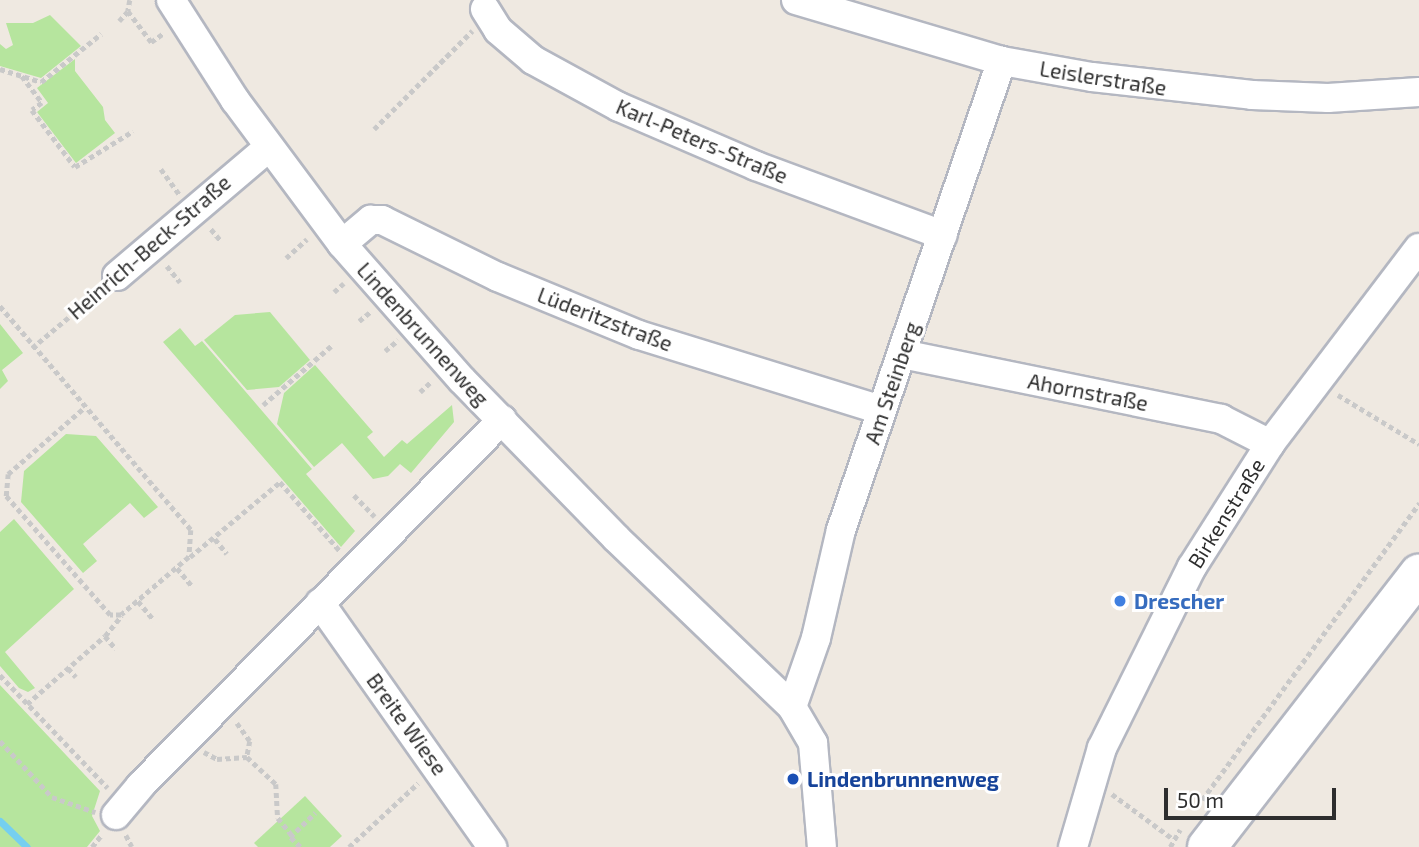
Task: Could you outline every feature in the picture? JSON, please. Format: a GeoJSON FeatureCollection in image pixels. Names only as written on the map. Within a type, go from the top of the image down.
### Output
{"type":"FeatureCollection","features":[{"type":"Feature","properties":{"kind":"main road"},"geometry":{"type":"LineString","coordinates":[[1187,838],[1419,574]]}},
{"type":"Feature","properties":{"kind":"street","name":"Lindenbrunnenweg"},"geometry":{"type":"LineString","coordinates":[[171,0],[268,148],[342,244],[502,420],[615,538],[792,707],[816,756],[821,847]]}},
{"type":"Feature","properties":{"kind":"street","name":"Leislerstraße"},"geometry":{"type":"LineString","coordinates":[[796,0],[1002,61],[1226,93],[1328,98],[1419,92]]}},
{"type":"Feature","properties":{"kind":"street","name":"Karl-Peters-Straße"},"geometry":{"type":"LineString","coordinates":[[485,9],[498,30],[533,60],[607,101],[756,166],[943,235]]}},
{"type":"Feature","properties":{"kind":"street","name":"Am Steinberg"},"geometry":{"type":"LineString","coordinates":[[792,707],[816,638],[841,530],[1002,61]]}},
{"type":"Feature","properties":{"kind":"street","name":"Heinrich-Beck-Straße"},"geometry":{"type":"LineString","coordinates":[[117,276],[268,148]]}},
{"type":"Feature","properties":{"kind":"street","name":"Lüderitzstraße"},"geometry":{"type":"LineString","coordinates":[[342,244],[371,220],[382,220],[498,277],[639,335],[882,410]]}},
{"type":"Feature","properties":{"kind":"street","name":"Birkenstraße"},"geometry":{"type":"LineString","coordinates":[[1073,847],[1091,778],[1120,708],[1185,579],[1270,444],[1317,381],[1394,287],[1419,248]]}},
{"type":"Feature","properties":{"kind":"street","name":"Ahornstraße"},"geometry":{"type":"LineString","coordinates":[[902,354],[1221,419],[1270,444]]}},
{"type":"Feature","properties":{"kind":"street"},"geometry":{"type":"LineString","coordinates":[[117,815],[188,737],[502,420]]}},
{"type":"Feature","properties":{"kind":"street","name":"Breite Wiese"},"geometry":{"type":"LineString","coordinates":[[320,603],[437,765],[492,847]]}},
{"type":"Feature","properties":{"kind":"path"},"geometry":{"type":"LineString","coordinates":[[119,21],[128,11],[130,0]]}},
{"type":"Feature","properties":{"kind":"path"},"geometry":{"type":"LineString","coordinates":[[128,11],[151,42],[169,30]]}},
{"type":"Feature","properties":{"kind":"path"},"geometry":{"type":"LineString","coordinates":[[0,69],[41,82],[101,34]]}},
{"type":"Feature","properties":{"kind":"path"},"geometry":{"type":"LineString","coordinates":[[374,129],[470,35]]}},
{"type":"Feature","properties":{"kind":"path"},"geometry":{"type":"LineString","coordinates":[[22,76],[41,103],[32,110],[75,167],[134,131]]}},
{"type":"Feature","properties":{"kind":"path"},"geometry":{"type":"LineString","coordinates":[[286,258],[313,234]]}},
{"type":"Feature","properties":{"kind":"path","name":"Heinrich-Beck-Straße"},"geometry":{"type":"LineString","coordinates":[[32,348],[117,276]]}},
{"type":"Feature","properties":{"kind":"path"},"geometry":{"type":"LineString","coordinates":[[334,292],[342,285]]}},
{"type":"Feature","properties":{"kind":"path"},"geometry":{"type":"LineString","coordinates":[[0,306],[83,408],[191,530],[189,557]]}},
{"type":"Feature","properties":{"kind":"path"},"geometry":{"type":"LineString","coordinates":[[385,351],[393,344]]}},
{"type":"Feature","properties":{"kind":"path"},"geometry":{"type":"LineString","coordinates":[[263,405],[331,346]]}},
{"type":"Feature","properties":{"kind":"path"},"geometry":{"type":"LineString","coordinates":[[1317,381],[1419,444]]}},
{"type":"Feature","properties":{"kind":"path"},"geometry":{"type":"LineString","coordinates":[[420,392],[427,385]]}},
{"type":"Feature","properties":{"kind":"path"},"geometry":{"type":"LineString","coordinates":[[83,408],[8,474],[6,496],[110,615],[121,615]]}},
{"type":"Feature","properties":{"kind":"path"},"geometry":{"type":"LineString","coordinates":[[27,704],[105,636],[121,615],[280,482],[342,553]]}},
{"type":"Feature","properties":{"kind":"path"},"geometry":{"type":"LineString","coordinates":[[354,495],[375,518]]}},
{"type":"Feature","properties":{"kind":"path"},"geometry":{"type":"LineString","coordinates":[[1198,806],[1419,503]]}},
{"type":"Feature","properties":{"kind":"path"},"geometry":{"type":"LineString","coordinates":[[215,539],[227,554]]}},
{"type":"Feature","properties":{"kind":"path"},"geometry":{"type":"LineString","coordinates":[[177,568],[193,587]]}},
{"type":"Feature","properties":{"kind":"path"},"geometry":{"type":"LineString","coordinates":[[138,601],[155,620]]}},
{"type":"Feature","properties":{"kind":"path"},"geometry":{"type":"LineString","coordinates":[[105,636],[117,649]]}},
{"type":"Feature","properties":{"kind":"path"},"geometry":{"type":"LineString","coordinates":[[68,668],[76,677]]}},
{"type":"Feature","properties":{"kind":"path"},"geometry":{"type":"LineString","coordinates":[[0,675],[106,783],[117,815],[75,808],[52,797],[0,741]]}},
{"type":"Feature","properties":{"kind":"path"},"geometry":{"type":"LineString","coordinates":[[220,705],[248,736],[247,757]]}},
{"type":"Feature","properties":{"kind":"path"},"geometry":{"type":"LineString","coordinates":[[188,737],[208,756],[247,757],[272,779],[278,818],[300,847]]}},
{"type":"Feature","properties":{"kind":"path"},"geometry":{"type":"LineString","coordinates":[[349,847],[437,765]]}},
{"type":"Feature","properties":{"kind":"path"},"geometry":{"type":"LineString","coordinates":[[1091,778],[1187,838]]}},
{"type":"Feature","properties":{"kind":"path"},"geometry":{"type":"LineString","coordinates":[[292,835],[315,813]]}},
{"type":"Feature","properties":{"kind":"path"},"geometry":{"type":"LineString","coordinates":[[1170,847],[1187,838]]}},
{"type":"Feature","properties":{"kind":"green space"},"geometry":{"type":"Polygon","coordinates":[[[50,15],[81,46],[41,78],[0,66],[0,44],[6,49],[13,45],[6,23],[33,23],[50,15]]]}},
{"type":"Feature","properties":{"kind":"green space"},"geometry":{"type":"Polygon","coordinates":[[[75,59],[75,71],[103,107],[105,120],[115,133],[76,163],[37,112],[48,103],[37,88],[75,59]]]}},
{"type":"Feature","properties":{"kind":"green space"},"geometry":{"type":"Polygon","coordinates":[[[270,312],[310,360],[279,387],[247,390],[204,340],[235,315],[270,312]]]}},
{"type":"Feature","properties":{"kind":"green space"},"geometry":{"type":"Polygon","coordinates":[[[0,324],[23,353],[2,370],[8,381],[0,389],[0,324]]]}},
{"type":"Feature","properties":{"kind":"green space"},"geometry":{"type":"Polygon","coordinates":[[[180,328],[195,346],[202,341],[312,469],[306,474],[355,531],[341,547],[163,342],[180,328]]]}},
{"type":"Feature","properties":{"kind":"green space"},"geometry":{"type":"Polygon","coordinates":[[[315,365],[373,432],[367,437],[384,457],[402,440],[407,444],[452,405],[454,422],[411,473],[400,464],[388,476],[373,479],[342,443],[314,467],[277,424],[284,393],[315,365]]]}},
{"type":"Feature","properties":{"kind":"green space"},"geometry":{"type":"Polygon","coordinates":[[[66,434],[96,436],[158,507],[144,518],[130,503],[83,544],[97,561],[83,573],[21,502],[24,471],[66,434]]]}},
{"type":"Feature","properties":{"kind":"green space"},"geometry":{"type":"Polygon","coordinates":[[[14,519],[74,589],[5,652],[35,688],[28,692],[19,688],[0,666],[0,532],[14,519]]]}},
{"type":"Feature","properties":{"kind":"green space"},"geometry":{"type":"Polygon","coordinates":[[[0,685],[100,791],[92,816],[100,831],[87,847],[0,847],[0,685]]]}},
{"type":"Feature","properties":{"kind":"green space"},"geometry":{"type":"Polygon","coordinates":[[[305,796],[342,836],[330,847],[258,847],[254,843],[305,796]]]}},
{"type":"Feature","properties":{"kind":"waterway"},"geometry":{"type":"LineString","coordinates":[[0,821],[27,847]]}},
{"type":"Feature","properties":{"kind":"place","name":"Drescher"},"geometry":{"type":"Point","coordinates":[1120,601]}},
{"type":"Feature","properties":{"kind":"place","name":"Lindenbrunnenweg"},"geometry":{"type":"Point","coordinates":[793,779]}}]}
